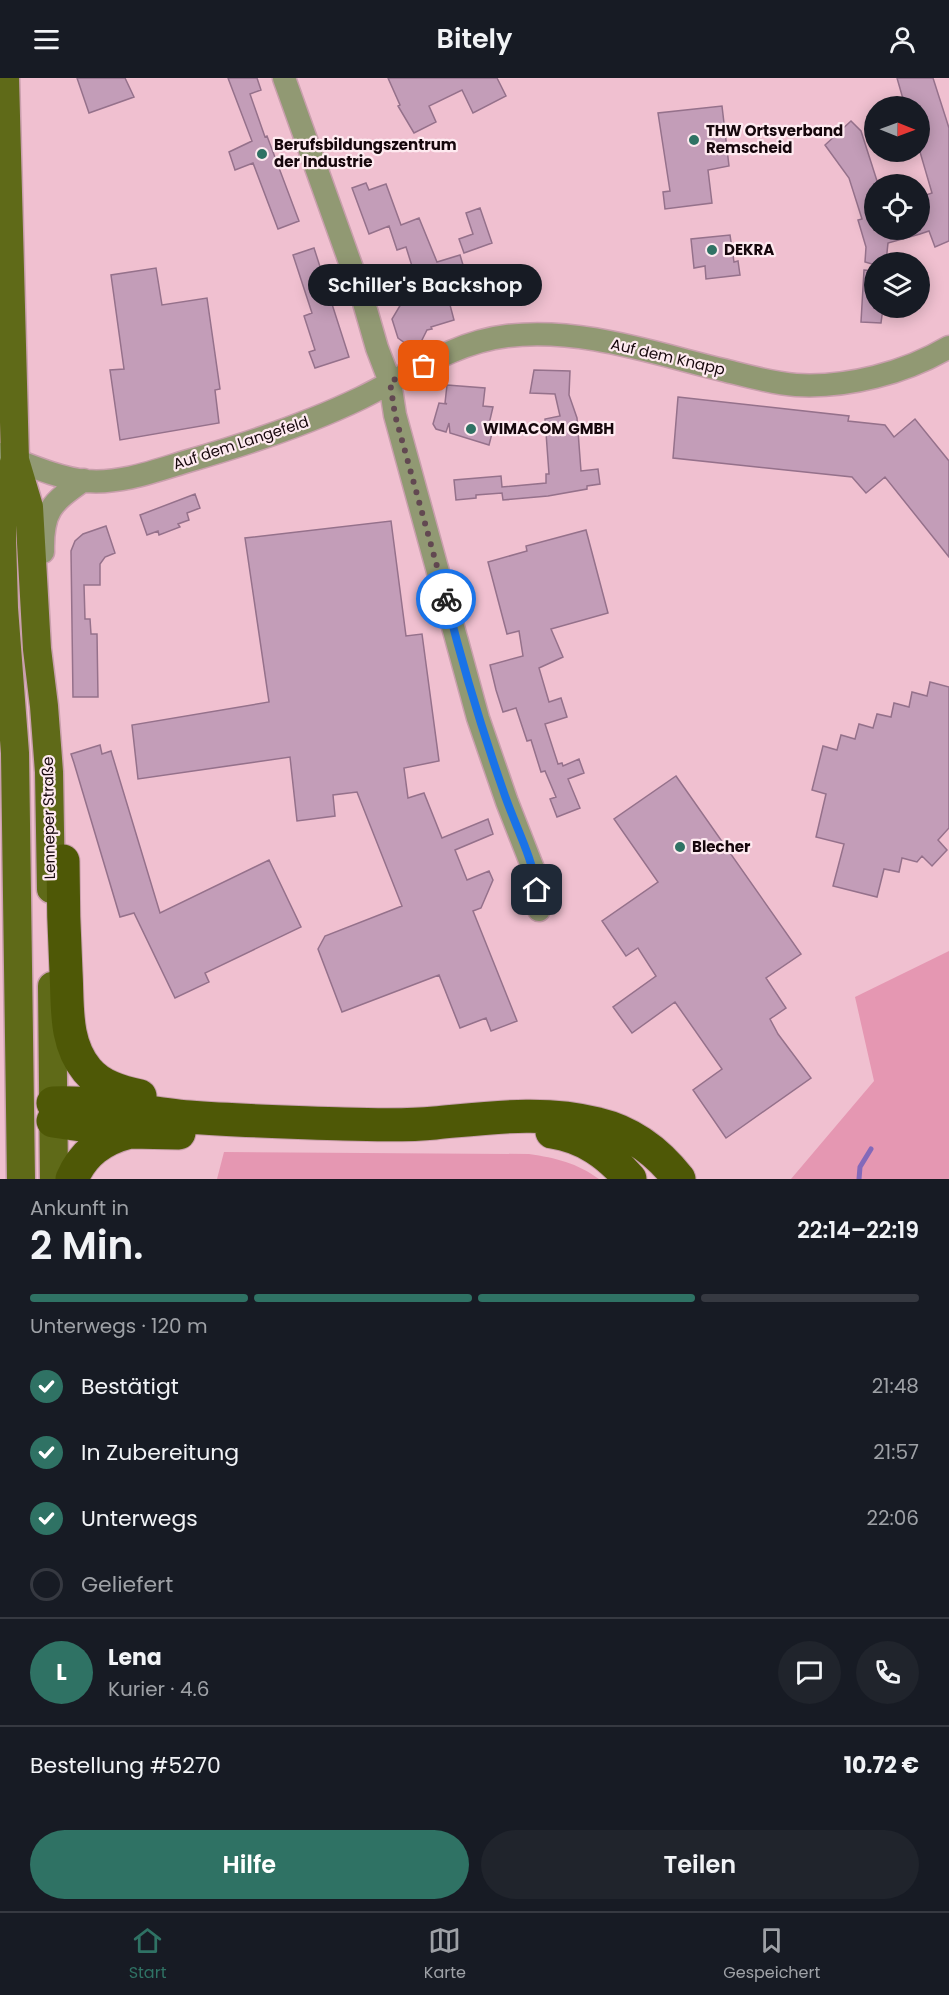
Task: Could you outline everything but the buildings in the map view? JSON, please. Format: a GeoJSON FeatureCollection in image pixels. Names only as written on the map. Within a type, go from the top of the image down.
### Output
{"type":"FeatureCollection","features":[{"type":"Feature","properties":{"kind":"highway"},"geometry":{"type":"LineString","coordinates":[[57,849],[66,1017],[77,1056],[87,1071],[107,1086],[152,1098],[188,1117]]}},
{"type":"Feature","properties":{"kind":"highway"},"geometry":{"type":"LineString","coordinates":[[53,1112],[79,1102],[188,1117],[393,1125],[518,1116],[581,1120],[616,1128],[633,1136],[666,1163],[679,1179]]}},
{"type":"Feature","properties":{"kind":"highway"},"geometry":{"type":"LineString","coordinates":[[53,1112],[130,1132],[399,1137],[495,1132],[553,1132],[582,1140],[603,1151],[630,1179]]}},
{"type":"Feature","properties":{"kind":"highway"},"geometry":{"type":"LineString","coordinates":[[72,1179],[77,1167],[92,1149],[115,1136],[130,1132]]}},
{"type":"Feature","properties":{"kind":"main road","name":"Lenneper Straße"},"geometry":{"type":"LineString","coordinates":[[5,78],[8,457],[2,499],[2,538],[4,608],[15,753],[21,1179]]}},
{"type":"Feature","properties":{"kind":"main road","name":"Lenneper Straße"},"geometry":{"type":"LineString","coordinates":[[8,457],[29,507],[37,649],[57,849],[54,1179]]}},
{"type":"Feature","properties":{"kind":"main road"},"geometry":{"type":"LineString","coordinates":[[20,1111],[53,1112]]}},
{"type":"Feature","properties":{"kind":"street"},"geometry":{"type":"LineString","coordinates":[[284,78],[362,296],[390,382],[395,415],[472,696],[507,802],[534,871],[539,910]]}},
{"type":"Feature","properties":{"kind":"street","name":"Auf dem Knapp"},"geometry":{"type":"LineString","coordinates":[[390,382],[461,347],[486,340],[526,334],[564,336],[618,345],[760,380],[793,385],[852,381],[916,364],[949,348]]}},
{"type":"Feature","properties":{"kind":"street","name":"Auf dem Langefeld"},"geometry":{"type":"LineString","coordinates":[[8,457],[48,471],[84,480],[103,481],[141,475],[268,437],[316,419],[390,382]]}},
{"type":"Feature","properties":{"kind":"street"},"geometry":{"type":"LineString","coordinates":[[33,591],[43,556],[43,532],[47,514],[67,492],[84,480]]}},
{"type":"Feature","properties":{"kind":"shaded area"},"geometry":{"type":"Polygon","coordinates":[[[949,951],[949,1179],[791,1179],[874,1081],[855,997],[949,951]]]}},
{"type":"Feature","properties":{"kind":"shaded area"},"geometry":{"type":"Polygon","coordinates":[[[224,1152],[529,1154],[566,1162],[599,1179],[217,1179],[224,1152]]]}},
{"type":"Feature","properties":{"kind":"waterway"},"geometry":{"type":"LineString","coordinates":[[859,1179],[860,1167],[871,1149]]}},
{"type":"Feature","properties":{"kind":"way so far"},"geometry":{"type":"LineString","coordinates":[[424,366],[390,382],[395,415],[446,599]]}},
{"type":"Feature","properties":{"kind":"place","name":"THW Ortsverband Remscheid"},"geometry":{"type":"Point","coordinates":[694,140]}},
{"type":"Feature","properties":{"kind":"place","name":"Berufsbildungszentrum der Industrie"},"geometry":{"type":"Point","coordinates":[262,154]}},
{"type":"Feature","properties":{"kind":"place","name":"DEKRA"},"geometry":{"type":"Point","coordinates":[712,250]}},
{"type":"Feature","properties":{"kind":"place","name":"Schiller's Backshop"},"geometry":{"type":"Point","coordinates":[424,366]}},
{"type":"Feature","properties":{"kind":"place","name":"WIMACOM GMBH"},"geometry":{"type":"Point","coordinates":[471,429]}},
{"type":"Feature","properties":{"kind":"place","name":"Blecher"},"geometry":{"type":"Point","coordinates":[680,847]}},
{"type":"Feature","properties":{"kind":"route"},"geometry":{"type":"LineString","coordinates":[[446,599],[478,718],[534,871],[537,890]]}}]}
